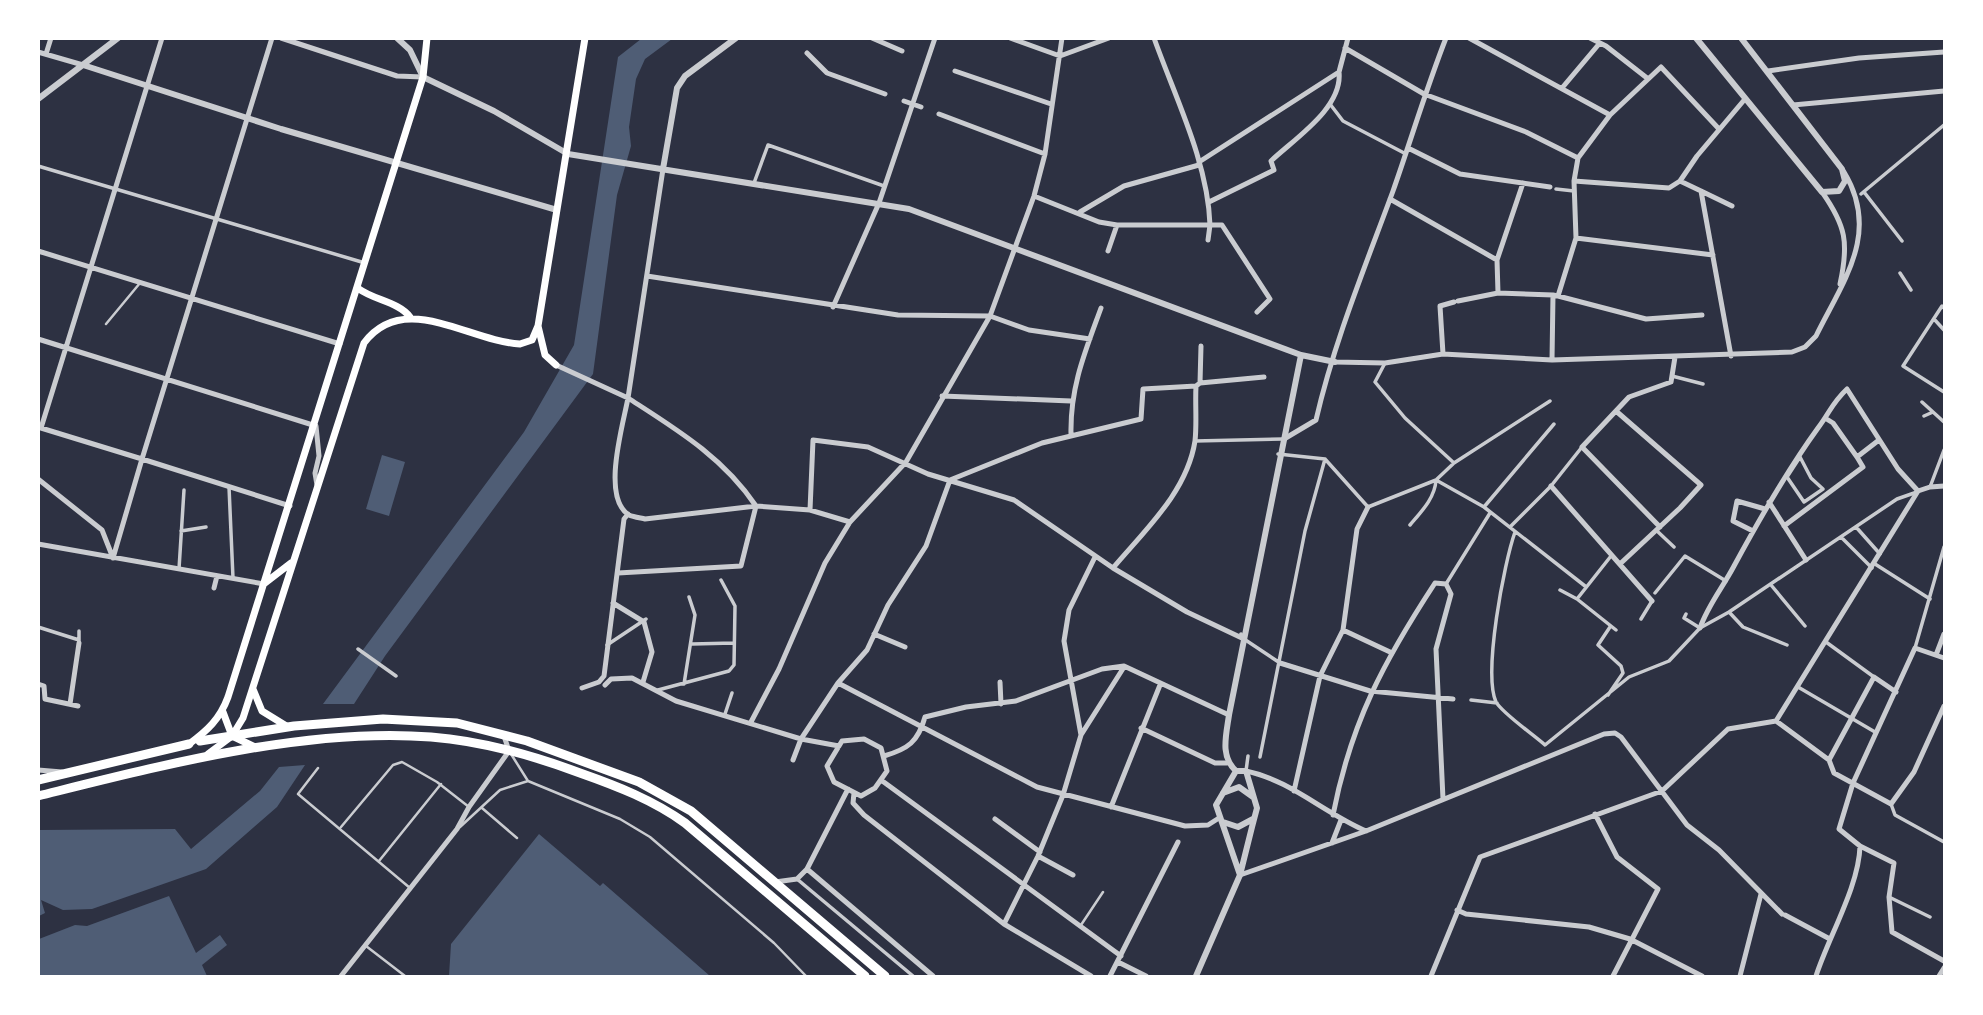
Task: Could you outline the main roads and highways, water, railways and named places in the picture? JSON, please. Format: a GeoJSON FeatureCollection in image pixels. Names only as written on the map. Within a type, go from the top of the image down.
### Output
{"type":"FeatureCollection","features":[{"type":"Feature","properties":{"kind":"highway"},"geometry":{"type":"LineString","coordinates":[[200,741],[288,727],[408,719],[457,723],[504,734],[604,768],[659,792],[700,819],[885,976]]}},
{"type":"Feature","properties":{"kind":"highway"},"geometry":{"type":"LineString","coordinates":[[38,796],[202,757],[336,740],[432,737],[509,751],[620,788],[675,815],[865,976]]}},
{"type":"Feature","properties":{"kind":"highway"},"geometry":{"type":"LineString","coordinates":[[38,780],[189,744]]}},
{"type":"Feature","properties":{"kind":"main road"},"geometry":{"type":"LineString","coordinates":[[189,744],[223,712],[359,289],[423,77],[427,38]]}},
{"type":"Feature","properties":{"kind":"main road"},"geometry":{"type":"LineString","coordinates":[[202,757],[232,736],[243,718],[364,343],[369,336],[385,323],[410,317],[512,344],[532,340],[538,326],[585,38]]}},
{"type":"Feature","properties":{"kind":"main road"},"geometry":{"type":"LineString","coordinates":[[359,289],[370,297],[405,310],[410,317]]}},
{"type":"Feature","properties":{"kind":"main road"},"geometry":{"type":"LineString","coordinates":[[538,326],[545,355],[556,365]]}},
{"type":"Feature","properties":{"kind":"main road"},"geometry":{"type":"LineString","coordinates":[[264,584],[293,561]]}},
{"type":"Feature","properties":{"kind":"main road"},"geometry":{"type":"LineString","coordinates":[[253,688],[262,711],[288,727]]}},
{"type":"Feature","properties":{"kind":"main road"},"geometry":{"type":"LineString","coordinates":[[223,712],[232,736],[259,748]]}},
{"type":"Feature","properties":{"kind":"water"},"geometry":{"type":"Polygon","coordinates":[[[641,39],[672,39],[645,59],[636,79],[629,127],[631,146],[617,195],[593,374],[385,656],[354,704],[323,704],[524,432],[574,345],[618,57],[641,39]]]}},
{"type":"Feature","properties":{"kind":"water"},"geometry":{"type":"Polygon","coordinates":[[[382,455],[405,462],[389,516],[366,509],[382,455]]]}},
{"type":"Feature","properties":{"kind":"water"},"geometry":{"type":"Polygon","coordinates":[[[305,765],[277,807],[206,869],[92,909],[63,910],[41,900],[45,913],[39,916],[39,830],[175,829],[191,849],[260,791],[279,767],[305,765]]]}},
{"type":"Feature","properties":{"kind":"water"},"geometry":{"type":"Polygon","coordinates":[[[539,834],[600,886],[603,883],[710,976],[449,976],[451,944],[539,834]]]}},
{"type":"Feature","properties":{"kind":"water"},"geometry":{"type":"Polygon","coordinates":[[[169,896],[196,953],[220,935],[227,945],[202,965],[207,976],[39,976],[39,939],[75,925],[87,926],[169,896]]]}}]}
